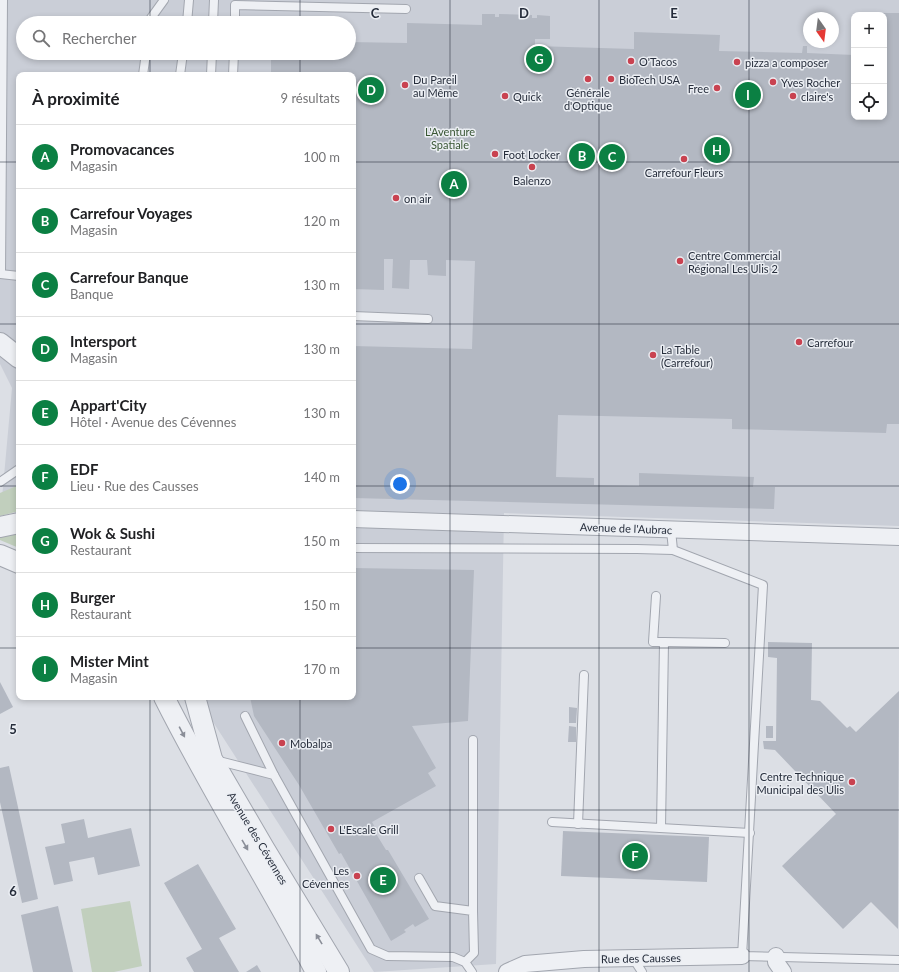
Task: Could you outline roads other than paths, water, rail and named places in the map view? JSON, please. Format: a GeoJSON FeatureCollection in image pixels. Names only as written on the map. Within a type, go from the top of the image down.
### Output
{"type":"FeatureCollection","features":[{"type":"Feature","properties":{"kind":"street"},"geometry":{"type":"LineString","coordinates":[[0,342],[16,355]]}},
{"type":"Feature","properties":{"kind":"street","name":"Avenue de l'Aubrac"},"geometry":{"type":"LineString","coordinates":[[356,519],[899,537]]}},
{"type":"Feature","properties":{"kind":"street"},"geometry":{"type":"LineString","coordinates":[[0,527],[16,524]]}},
{"type":"Feature","properties":{"kind":"street"},"geometry":{"type":"LineString","coordinates":[[0,555],[16,563]]}},
{"type":"Feature","properties":{"kind":"street","name":"Avenue des Cévennes"},"geometry":{"type":"LineString","coordinates":[[166,700],[220,803],[278,902],[316,972]]}},
{"type":"Feature","properties":{"kind":"street","name":"Avenue des Cévennes"},"geometry":{"type":"LineString","coordinates":[[196,700],[212,759],[339,972]]}},
{"type":"Feature","properties":{"kind":"street","name":"Avenue des Cévennes"},"geometry":{"type":"LineString","coordinates":[[278,902],[289,936],[307,972]]}},
{"type":"Feature","properties":{"kind":"street","name":"Rue des Causses"},"geometry":{"type":"LineString","coordinates":[[507,972],[525,964],[584,959],[742,956]]}},
{"type":"Feature","properties":{"kind":"street"},"geometry":{"type":"LineString","coordinates":[[776,956],[776,962],[783,972]]}},
{"type":"Feature","properties":{"kind":"lane"},"geometry":{"type":"LineString","coordinates":[[3,0],[1,41],[1,274],[16,276]]}},
{"type":"Feature","properties":{"kind":"lane"},"geometry":{"type":"LineString","coordinates":[[152,16],[164,0]]}},
{"type":"Feature","properties":{"kind":"lane"},"geometry":{"type":"LineString","coordinates":[[188,16],[189,0]]}},
{"type":"Feature","properties":{"kind":"lane"},"geometry":{"type":"LineString","coordinates":[[213,16],[214,0]]}},
{"type":"Feature","properties":{"kind":"lane"},"geometry":{"type":"LineString","coordinates":[[235,16],[235,5],[406,9]]}},
{"type":"Feature","properties":{"kind":"lane"},"geometry":{"type":"LineString","coordinates":[[143,72],[145,60]]}},
{"type":"Feature","properties":{"kind":"lane"},"geometry":{"type":"LineString","coordinates":[[180,72],[182,60]]}},
{"type":"Feature","properties":{"kind":"lane"},"geometry":{"type":"LineString","coordinates":[[211,72],[212,60]]}},
{"type":"Feature","properties":{"kind":"lane"},"geometry":{"type":"LineString","coordinates":[[233,72],[234,60]]}},
{"type":"Feature","properties":{"kind":"lane"},"geometry":{"type":"LineString","coordinates":[[356,316],[428,319]]}},
{"type":"Feature","properties":{"kind":"lane"},"geometry":{"type":"LineString","coordinates":[[0,482],[16,471]]}},
{"type":"Feature","properties":{"kind":"lane"},"geometry":{"type":"LineString","coordinates":[[671,530],[673,550]]}},
{"type":"Feature","properties":{"kind":"lane"},"geometry":{"type":"LineString","coordinates":[[356,548],[673,550],[763,585],[742,956]]}},
{"type":"Feature","properties":{"kind":"lane"},"geometry":{"type":"LineString","coordinates":[[656,596],[652,642],[724,643]]}},
{"type":"Feature","properties":{"kind":"lane"},"geometry":{"type":"LineString","coordinates":[[661,828],[664,642]]}},
{"type":"Feature","properties":{"kind":"lane"},"geometry":{"type":"LineString","coordinates":[[578,824],[584,674]]}},
{"type":"Feature","properties":{"kind":"lane"},"geometry":{"type":"LineString","coordinates":[[246,716],[274,775],[370,950],[387,956],[453,958],[465,962],[472,972]]}},
{"type":"Feature","properties":{"kind":"lane"},"geometry":{"type":"LineString","coordinates":[[465,962],[474,953],[473,740]]}},
{"type":"Feature","properties":{"kind":"lane"},"geometry":{"type":"LineString","coordinates":[[212,759],[274,775]]}},
{"type":"Feature","properties":{"kind":"lane"},"geometry":{"type":"LineString","coordinates":[[552,822],[750,833]]}},
{"type":"Feature","properties":{"kind":"lane"},"geometry":{"type":"LineString","coordinates":[[419,878],[435,906],[473,911]]}},
{"type":"Feature","properties":{"kind":"lane","name":"Rue des Causses"},"geometry":{"type":"LineString","coordinates":[[742,956],[899,960]]}},
{"type":"Feature","properties":{"kind":"lane"},"geometry":{"type":"LineString","coordinates":[[633,958],[642,972]]}},
{"type":"Feature","properties":{"kind":"place","name":"Wok & Sushi"},"geometry":{"type":"Point","coordinates":[539,59]}},
{"type":"Feature","properties":{"kind":"place","name":"O'Tacos"},"geometry":{"type":"Point","coordinates":[631,61]}},
{"type":"Feature","properties":{"kind":"place","name":"pizza a composer"},"geometry":{"type":"Point","coordinates":[737,62]}},
{"type":"Feature","properties":{"kind":"place","name":"Générale d'Optique"},"geometry":{"type":"Point","coordinates":[588,79]}},
{"type":"Feature","properties":{"kind":"place","name":"BioTech USA"},"geometry":{"type":"Point","coordinates":[611,79]}},
{"type":"Feature","properties":{"kind":"place","name":"Yves Rocher"},"geometry":{"type":"Point","coordinates":[773,82]}},
{"type":"Feature","properties":{"kind":"place","name":"Du Pareil au Même"},"geometry":{"type":"Point","coordinates":[405,85]}},
{"type":"Feature","properties":{"kind":"place","name":"Free"},"geometry":{"type":"Point","coordinates":[717,88]}},
{"type":"Feature","properties":{"kind":"place","name":"Intersport"},"geometry":{"type":"Point","coordinates":[371,90]}},
{"type":"Feature","properties":{"kind":"place","name":"Mister Mint"},"geometry":{"type":"Point","coordinates":[748,95]}},
{"type":"Feature","properties":{"kind":"place","name":"Quick"},"geometry":{"type":"Point","coordinates":[505,96]}},
{"type":"Feature","properties":{"kind":"place","name":"claire's"},"geometry":{"type":"Point","coordinates":[793,96]}},
{"type":"Feature","properties":{"kind":"place","name":"Burger"},"geometry":{"type":"Point","coordinates":[717,150]}},
{"type":"Feature","properties":{"kind":"place","name":"Foot Locker"},"geometry":{"type":"Point","coordinates":[495,154]}},
{"type":"Feature","properties":{"kind":"place","name":"Carrefour Voyages"},"geometry":{"type":"Point","coordinates":[582,156]}},
{"type":"Feature","properties":{"kind":"place","name":"Carrefour Banque"},"geometry":{"type":"Point","coordinates":[612,157]}},
{"type":"Feature","properties":{"kind":"place","name":"Carrefour Fleurs"},"geometry":{"type":"Point","coordinates":[684,159]}},
{"type":"Feature","properties":{"kind":"place","name":"Balenzo"},"geometry":{"type":"Point","coordinates":[532,167]}},
{"type":"Feature","properties":{"kind":"place","name":"Promovacances"},"geometry":{"type":"Point","coordinates":[454,184]}},
{"type":"Feature","properties":{"kind":"place","name":"on air"},"geometry":{"type":"Point","coordinates":[396,198]}},
{"type":"Feature","properties":{"kind":"place","name":"Centre Commercial Régional Les Ulis 2"},"geometry":{"type":"Point","coordinates":[680,261]}},
{"type":"Feature","properties":{"kind":"place","name":"Carrefour"},"geometry":{"type":"Point","coordinates":[799,342]}},
{"type":"Feature","properties":{"kind":"place","name":"La Table (Carrefour)"},"geometry":{"type":"Point","coordinates":[653,355]}},
{"type":"Feature","properties":{"kind":"place","name":"Mobalpa"},"geometry":{"type":"Point","coordinates":[282,743]}},
{"type":"Feature","properties":{"kind":"place","name":"Centre Technique Municipal des Ulis"},"geometry":{"type":"Point","coordinates":[852,782]}},
{"type":"Feature","properties":{"kind":"place","name":"L'Escale Grill"},"geometry":{"type":"Point","coordinates":[331,829]}},
{"type":"Feature","properties":{"kind":"place","name":"EDF"},"geometry":{"type":"Point","coordinates":[635,856]}},
{"type":"Feature","properties":{"kind":"place","name":"Les Cévennes"},"geometry":{"type":"Point","coordinates":[357,876]}},
{"type":"Feature","properties":{"kind":"place","name":"Appart'City"},"geometry":{"type":"Point","coordinates":[383,880]}},
{"type":"Feature","properties":{"kind":"park label","name":"L'Aventure Spatiale"},"geometry":{"type":"Point","coordinates":[450,137]}}]}
